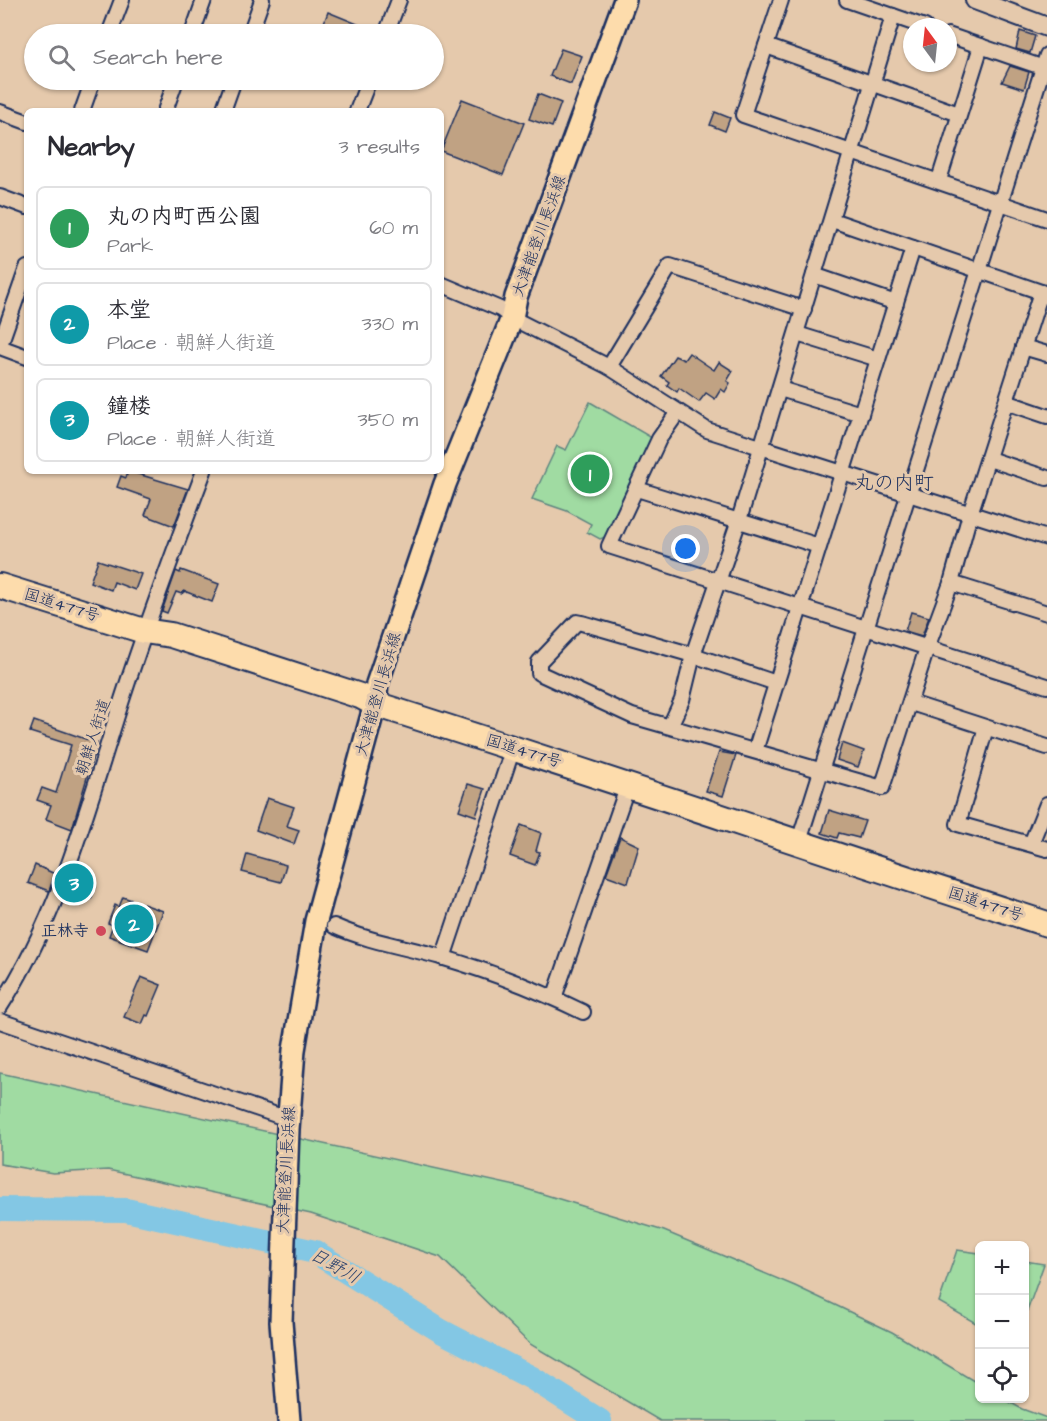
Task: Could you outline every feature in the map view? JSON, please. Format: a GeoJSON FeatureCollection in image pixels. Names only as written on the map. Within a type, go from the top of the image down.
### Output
{"type":"FeatureCollection","features":[{"type":"Feature","properties":{"kind":"highway","name":"国道477号"},"geometry":{"type":"LineString","coordinates":[[0,586],[144,632],[182,639],[360,696],[375,704],[1047,924]]}},
{"type":"Feature","properties":{"kind":"main road","name":"大津能登川長浜線"},"geometry":{"type":"LineString","coordinates":[[289,1421],[281,1322],[288,1124],[294,1050],[316,921],[375,704],[377,684],[445,484],[512,318],[516,297],[625,0]]}},
{"type":"Feature","properties":{"kind":"street"},"geometry":{"type":"LineString","coordinates":[[113,24],[122,0]]}},
{"type":"Feature","properties":{"kind":"street"},"geometry":{"type":"LineString","coordinates":[[196,24],[204,0]]}},
{"type":"Feature","properties":{"kind":"street"},"geometry":{"type":"LineString","coordinates":[[254,24],[262,0]]}},
{"type":"Feature","properties":{"kind":"street"},"geometry":{"type":"LineString","coordinates":[[390,24],[399,0]]}},
{"type":"Feature","properties":{"kind":"street"},"geometry":{"type":"LineString","coordinates":[[781,0],[743,115],[939,180],[1047,219]]}},
{"type":"Feature","properties":{"kind":"street"},"geometry":{"type":"LineString","coordinates":[[847,0],[903,19]]}},
{"type":"Feature","properties":{"kind":"street"},"geometry":{"type":"LineString","coordinates":[[975,0],[1047,27]]}},
{"type":"Feature","properties":{"kind":"street"},"geometry":{"type":"LineString","coordinates":[[670,726],[682,700],[693,655],[739,520],[893,16]]}},
{"type":"Feature","properties":{"kind":"street"},"geometry":{"type":"LineString","coordinates":[[798,844],[1000,202],[1046,64],[957,38]]}},
{"type":"Feature","properties":{"kind":"street"},"geometry":{"type":"LineString","coordinates":[[766,46],[959,114]]}},
{"type":"Feature","properties":{"kind":"street"},"geometry":{"type":"LineString","coordinates":[[939,180],[981,46]]}},
{"type":"Feature","properties":{"kind":"street"},"geometry":{"type":"LineString","coordinates":[[83,108],[89,90]]}},
{"type":"Feature","properties":{"kind":"street"},"geometry":{"type":"LineString","coordinates":[[166,108],[172,90]]}},
{"type":"Feature","properties":{"kind":"street"},"geometry":{"type":"LineString","coordinates":[[224,108],[230,90]]}},
{"type":"Feature","properties":{"kind":"street"},"geometry":{"type":"LineString","coordinates":[[358,108],[365,90]]}},
{"type":"Feature","properties":{"kind":"street"},"geometry":{"type":"LineString","coordinates":[[0,112],[24,121]]}},
{"type":"Feature","properties":{"kind":"street"},"geometry":{"type":"LineString","coordinates":[[0,197],[24,206]]}},
{"type":"Feature","properties":{"kind":"street"},"geometry":{"type":"LineString","coordinates":[[776,683],[693,655],[577,622],[539,662],[539,674],[632,716],[882,788],[927,648],[951,583],[970,514],[1023,347],[1044,293],[980,269],[832,220]]}},
{"type":"Feature","properties":{"kind":"street"},"geometry":{"type":"LineString","coordinates":[[756,750],[914,248]]}},
{"type":"Feature","properties":{"kind":"street"},"geometry":{"type":"LineString","coordinates":[[609,367],[670,266],[804,309]]}},
{"type":"Feature","properties":{"kind":"street"},"geometry":{"type":"LineString","coordinates":[[814,275],[896,303]]}},
{"type":"Feature","properties":{"kind":"street"},"geometry":{"type":"LineString","coordinates":[[24,277],[0,346],[24,356]]}},
{"type":"Feature","properties":{"kind":"street"},"geometry":{"type":"LineString","coordinates":[[444,285],[500,309],[512,318],[609,367],[707,430],[1047,538]]}},
{"type":"Feature","properties":{"kind":"street"},"geometry":{"type":"LineString","coordinates":[[797,334],[878,359]]}},
{"type":"Feature","properties":{"kind":"street"},"geometry":{"type":"LineString","coordinates":[[1023,347],[1047,354]]}},
{"type":"Feature","properties":{"kind":"street"},"geometry":{"type":"LineString","coordinates":[[780,389],[861,414]]}},
{"type":"Feature","properties":{"kind":"street"},"geometry":{"type":"LineString","coordinates":[[1006,402],[1047,416]]}},
{"type":"Feature","properties":{"kind":"street"},"geometry":{"type":"LineString","coordinates":[[678,412],[659,439],[638,489],[609,546],[1047,686]]}},
{"type":"Feature","properties":{"kind":"street"},"geometry":{"type":"LineString","coordinates":[[989,459],[1047,478]]}},
{"type":"Feature","properties":{"kind":"street","name":"朝鮮人街道"},"geometry":{"type":"LineString","coordinates":[[0,1007],[13,987],[59,891],[144,632],[203,474]]}},
{"type":"Feature","properties":{"kind":"street"},"geometry":{"type":"LineString","coordinates":[[638,489],[819,546]]}},
{"type":"Feature","properties":{"kind":"street"},"geometry":{"type":"LineString","coordinates":[[951,583],[1047,613]]}},
{"type":"Feature","properties":{"kind":"street"},"geometry":{"type":"LineString","coordinates":[[911,703],[1047,747]]}},
{"type":"Feature","properties":{"kind":"street"},"geometry":{"type":"LineString","coordinates":[[986,728],[958,824],[1047,849]]}},
{"type":"Feature","properties":{"kind":"street"},"geometry":{"type":"LineString","coordinates":[[443,958],[513,748]]}},
{"type":"Feature","properties":{"kind":"street"},"geometry":{"type":"LineString","coordinates":[[554,998],[628,785]]}},
{"type":"Feature","properties":{"kind":"street"},"geometry":{"type":"LineString","coordinates":[[1032,844],[1047,804]]}},
{"type":"Feature","properties":{"kind":"street"},"geometry":{"type":"LineString","coordinates":[[334,926],[350,933],[443,958],[554,998],[583,1012]]}},
{"type":"Feature","properties":{"kind":"street"},"geometry":{"type":"LineString","coordinates":[[0,1021],[288,1124]]}},
{"type":"Feature","properties":{"kind":"green space"},"geometry":{"type":"Polygon","coordinates":[[[590,402],[652,438],[610,535],[600,539],[587,532],[591,524],[567,511],[532,499],[557,446],[566,450],[590,402]]]}},
{"type":"Feature","properties":{"kind":"green space"},"geometry":{"type":"Polygon","coordinates":[[[0,1073],[520,1187],[664,1231],[795,1286],[892,1332],[975,1382],[975,1403],[1011,1403],[1047,1418],[1047,1421],[660,1421],[530,1344],[440,1257],[311,1214],[108,1170],[53,1173],[0,1164],[0,1073]]]}},
{"type":"Feature","properties":{"kind":"green space"},"geometry":{"type":"Polygon","coordinates":[[[957,1250],[975,1252],[975,1323],[939,1302],[957,1250]]]}},
{"type":"Feature","properties":{"kind":"green space"},"geometry":{"type":"Polygon","coordinates":[[[1029,1262],[1044,1264],[1029,1306],[1029,1295],[1029,1262]]]}},
{"type":"Feature","properties":{"kind":"building"},"geometry":{"type":"Polygon","coordinates":[[[328,12],[357,24],[324,24],[328,12]]]}},
{"type":"Feature","properties":{"kind":"building"},"geometry":{"type":"Polygon","coordinates":[[[1020,31],[1035,36],[1030,53],[1016,49],[1020,31]]]}},
{"type":"Feature","properties":{"kind":"building"},"geometry":{"type":"Polygon","coordinates":[[[561,49],[582,56],[571,84],[550,76],[561,49]]]}},
{"type":"Feature","properties":{"kind":"building"},"geometry":{"type":"Polygon","coordinates":[[[1010,66],[1029,72],[1024,89],[1002,82],[1010,66]]]}},
{"type":"Feature","properties":{"kind":"building"},"geometry":{"type":"Polygon","coordinates":[[[538,94],[561,103],[552,127],[529,119],[538,94]]]}},
{"type":"Feature","properties":{"kind":"building"},"geometry":{"type":"Polygon","coordinates":[[[462,99],[524,123],[503,175],[444,152],[444,144],[462,99]]]}},
{"type":"Feature","properties":{"kind":"building"},"geometry":{"type":"Polygon","coordinates":[[[715,112],[730,118],[725,131],[710,125],[715,112]]]}},
{"type":"Feature","properties":{"kind":"building"},"geometry":{"type":"Polygon","coordinates":[[[689,353],[714,370],[719,362],[733,371],[727,381],[730,383],[725,392],[721,389],[715,399],[706,393],[699,402],[679,388],[677,392],[667,385],[669,382],[661,376],[675,356],[684,360],[689,353]]]}},
{"type":"Feature","properties":{"kind":"building"},"geometry":{"type":"Polygon","coordinates":[[[127,474],[138,474],[188,489],[174,526],[145,515],[151,499],[117,487],[121,476],[126,478],[127,474]]]}},
{"type":"Feature","properties":{"kind":"building"},"geometry":{"type":"Polygon","coordinates":[[[98,560],[141,574],[135,590],[114,582],[111,590],[90,582],[98,560]]]}},
{"type":"Feature","properties":{"kind":"building"},"geometry":{"type":"Polygon","coordinates":[[[181,570],[219,584],[212,602],[184,591],[182,594],[176,592],[167,613],[162,611],[176,571],[180,573],[181,570]]]}},
{"type":"Feature","properties":{"kind":"building"},"geometry":{"type":"Polygon","coordinates":[[[911,612],[929,617],[922,636],[905,631],[911,612]]]}},
{"type":"Feature","properties":{"kind":"building"},"geometry":{"type":"Polygon","coordinates":[[[34,721],[97,743],[72,829],[46,819],[51,805],[37,800],[42,788],[56,793],[71,745],[30,732],[34,721]]]}},
{"type":"Feature","properties":{"kind":"building"},"geometry":{"type":"Polygon","coordinates":[[[842,743],[864,751],[858,767],[837,760],[842,743]]]}},
{"type":"Feature","properties":{"kind":"building"},"geometry":{"type":"Polygon","coordinates":[[[719,752],[736,755],[723,796],[706,791],[719,752]]]}},
{"type":"Feature","properties":{"kind":"building"},"geometry":{"type":"Polygon","coordinates":[[[468,784],[485,789],[476,816],[459,810],[468,784]]]}},
{"type":"Feature","properties":{"kind":"building"},"geometry":{"type":"Polygon","coordinates":[[[267,798],[294,807],[287,826],[299,830],[294,844],[256,830],[267,798]]]}},
{"type":"Feature","properties":{"kind":"building"},"geometry":{"type":"Polygon","coordinates":[[[829,810],[865,821],[859,838],[839,833],[837,838],[822,833],[829,810]]]}},
{"type":"Feature","properties":{"kind":"building"},"geometry":{"type":"Polygon","coordinates":[[[521,825],[541,833],[536,851],[540,852],[535,865],[510,856],[521,825]]]}},
{"type":"Feature","properties":{"kind":"building"},"geometry":{"type":"Polygon","coordinates":[[[620,837],[639,846],[628,883],[606,875],[620,837]]]}},
{"type":"Feature","properties":{"kind":"building"},"geometry":{"type":"Polygon","coordinates":[[[247,854],[286,865],[281,882],[242,872],[247,854]]]}},
{"type":"Feature","properties":{"kind":"building"},"geometry":{"type":"Polygon","coordinates":[[[35,865],[55,874],[49,891],[28,883],[35,865]]]}},
{"type":"Feature","properties":{"kind":"building"},"geometry":{"type":"Polygon","coordinates":[[[73,877],[96,887],[91,899],[78,892],[73,903],[65,900],[73,877]]]}},
{"type":"Feature","properties":{"kind":"building"},"geometry":{"type":"Polygon","coordinates":[[[123,897],[163,911],[148,950],[109,936],[113,925],[108,923],[115,905],[119,907],[123,897]]]}},
{"type":"Feature","properties":{"kind":"building"},"geometry":{"type":"Polygon","coordinates":[[[141,977],[161,985],[148,1016],[146,1015],[142,1024],[124,1017],[141,977]]]}},
{"type":"Feature","properties":{"kind":"waterway","name":"日野川"},"geometry":{"type":"LineString","coordinates":[[0,1209],[126,1210],[315,1252],[441,1331],[532,1378],[600,1421]]}},
{"type":"Feature","properties":{"kind":"place","name":"丸の内町西公園"},"geometry":{"type":"Point","coordinates":[590,474]}},
{"type":"Feature","properties":{"kind":"place","name":"鐘楼"},"geometry":{"type":"Point","coordinates":[74,883]}},
{"type":"Feature","properties":{"kind":"place","name":"本堂"},"geometry":{"type":"Point","coordinates":[134,924]}},
{"type":"Feature","properties":{"kind":"place","name":"正林寺"},"geometry":{"type":"Point","coordinates":[101,931]}},
{"type":"Feature","properties":{"kind":"district","name":"丸の内町"},"geometry":{"type":"Point","coordinates":[894,483]}}]}
